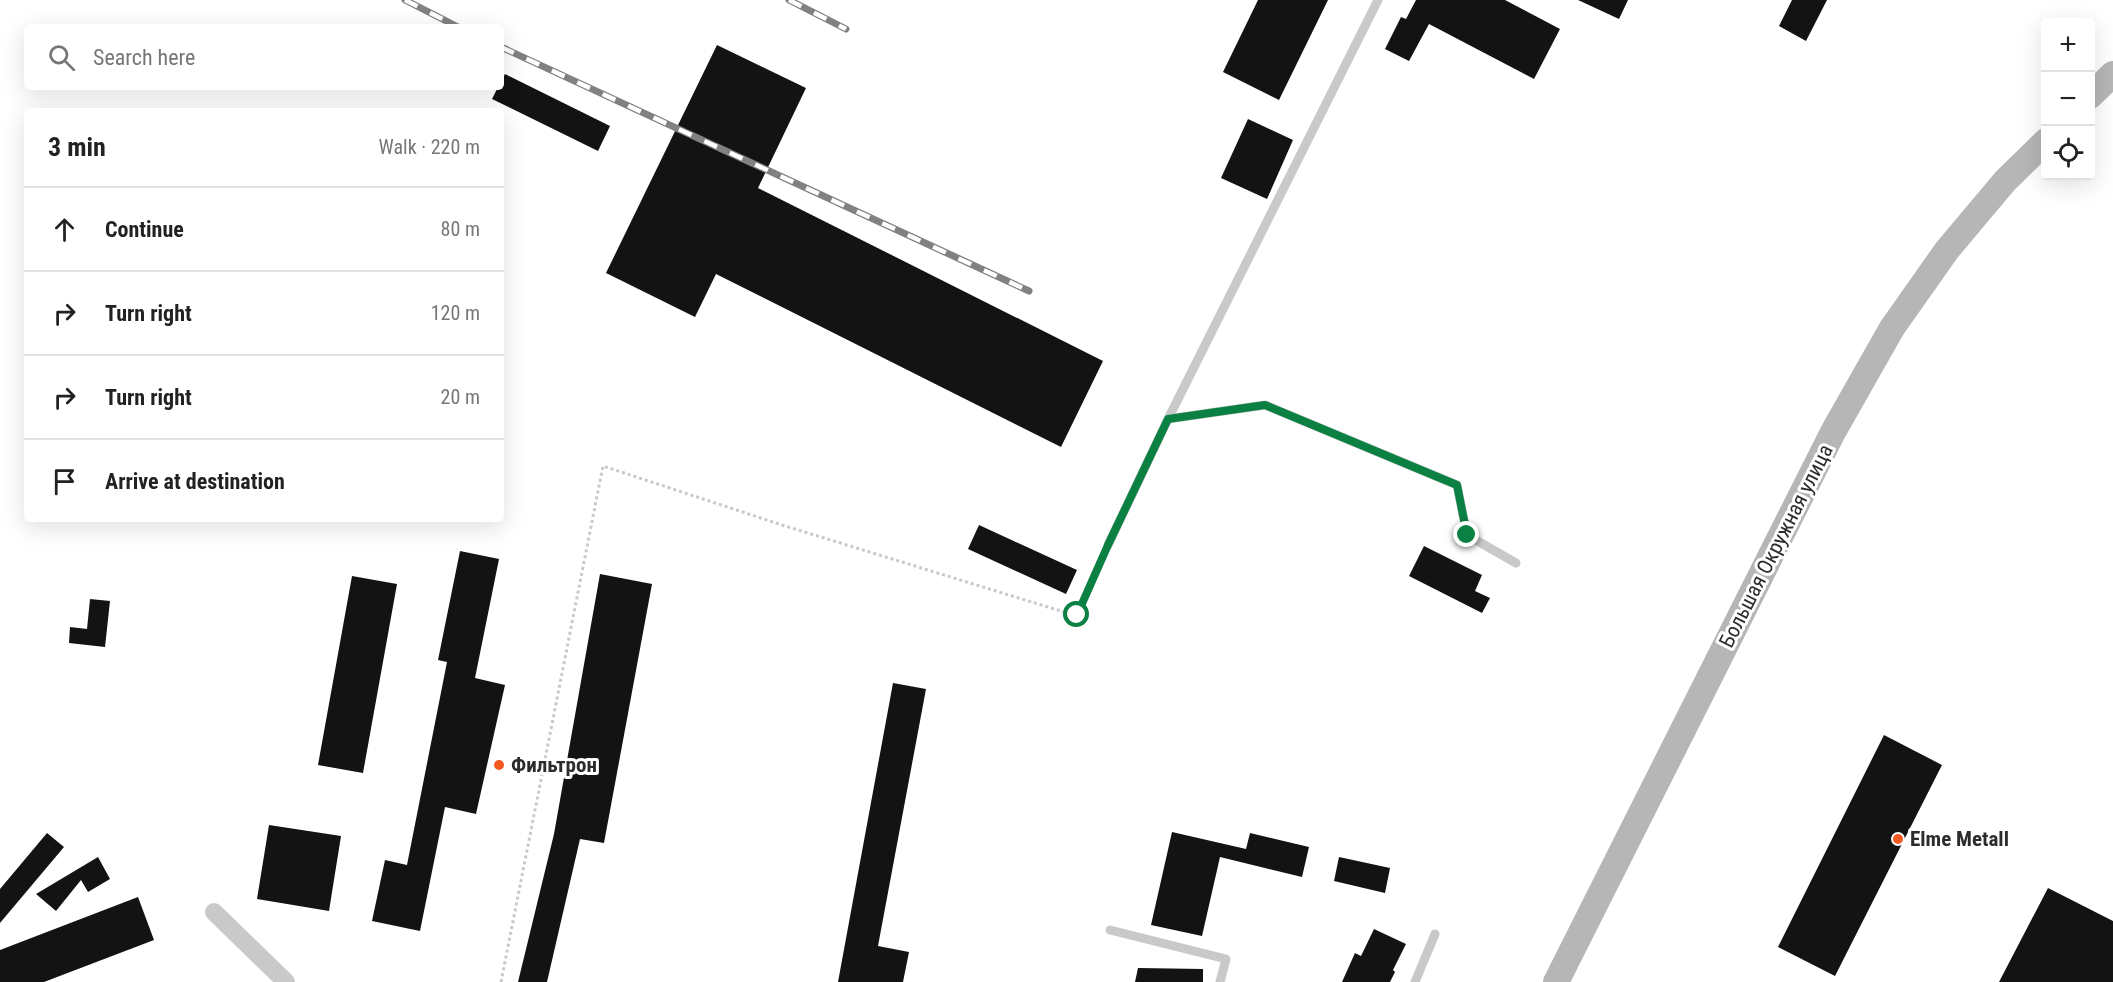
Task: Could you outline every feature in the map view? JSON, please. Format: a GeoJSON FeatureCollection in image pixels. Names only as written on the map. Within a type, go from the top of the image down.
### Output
{"type":"FeatureCollection","features":[{"type":"Feature","properties":{"kind":"main road"},"geometry":{"type":"LineString","coordinates":[[2095,92],[2113,74]]}},
{"type":"Feature","properties":{"kind":"main road","name":"Большая Окружная улица"},"geometry":{"type":"LineString","coordinates":[[1556,982],[1833,432],[1892,328],[1947,250],[2005,181],[2041,146]]}},
{"type":"Feature","properties":{"kind":"street"},"geometry":{"type":"LineString","coordinates":[[214,912],[286,982]]}},
{"type":"Feature","properties":{"kind":"lane"},"geometry":{"type":"LineString","coordinates":[[1108,545],[1168,419],[1378,0]]}},
{"type":"Feature","properties":{"kind":"lane"},"geometry":{"type":"LineString","coordinates":[[1168,419],[1265,405],[1275,409],[1457,485],[1467,535],[1516,563]]}},
{"type":"Feature","properties":{"kind":"lane"},"geometry":{"type":"LineString","coordinates":[[1110,930],[1226,959],[1220,982]]}},
{"type":"Feature","properties":{"kind":"lane"},"geometry":{"type":"LineString","coordinates":[[1415,982],[1435,934]]}},
{"type":"Feature","properties":{"kind":"path"},"geometry":{"type":"LineString","coordinates":[[501,982],[603,466],[782,525],[1077,615],[1108,545]]}},
{"type":"Feature","properties":{"kind":"building"},"geometry":{"type":"Polygon","coordinates":[[[1258,0],[1328,0],[1279,100],[1223,72],[1258,0]]]}},
{"type":"Feature","properties":{"kind":"building"},"geometry":{"type":"Polygon","coordinates":[[[1416,0],[1505,0],[1560,29],[1534,79],[1429,24],[1409,61],[1385,49],[1401,17],[1406,19],[1416,0]]]}},
{"type":"Feature","properties":{"kind":"building"},"geometry":{"type":"Polygon","coordinates":[[[1578,0],[1628,0],[1619,19],[1578,0]]]}},
{"type":"Feature","properties":{"kind":"building"},"geometry":{"type":"Polygon","coordinates":[[[1792,0],[1827,0],[1806,41],[1779,26],[1792,0]]]}},
{"type":"Feature","properties":{"kind":"building"},"geometry":{"type":"Polygon","coordinates":[[[717,45],[806,88],[758,188],[1103,361],[1061,447],[716,274],[695,317],[606,273],[717,45]]]}},
{"type":"Feature","properties":{"kind":"building"},"geometry":{"type":"Polygon","coordinates":[[[505,74],[610,126],[598,151],[492,99],[496,90],[504,90],[505,74]]]}},
{"type":"Feature","properties":{"kind":"building"},"geometry":{"type":"Polygon","coordinates":[[[1248,119],[1293,140],[1267,199],[1221,178],[1248,119]]]}},
{"type":"Feature","properties":{"kind":"building"},"geometry":{"type":"Polygon","coordinates":[[[979,525],[1077,570],[1066,594],[968,549],[979,525]]]}},
{"type":"Feature","properties":{"kind":"building"},"geometry":{"type":"Polygon","coordinates":[[[1424,546],[1482,575],[1475,591],[1490,598],[1482,613],[1409,576],[1424,546]]]}},
{"type":"Feature","properties":{"kind":"building"},"geometry":{"type":"Polygon","coordinates":[[[460,551],[499,559],[475,678],[505,685],[476,814],[445,807],[420,931],[372,921],[385,860],[407,865],[447,662],[438,660],[460,551]]]}},
{"type":"Feature","properties":{"kind":"building"},"geometry":{"type":"Polygon","coordinates":[[[600,574],[652,584],[604,843],[580,839],[547,982],[518,982],[554,834],[600,574]]]}},
{"type":"Feature","properties":{"kind":"building"},"geometry":{"type":"Polygon","coordinates":[[[352,576],[397,584],[363,773],[318,765],[352,576]]]}},
{"type":"Feature","properties":{"kind":"building"},"geometry":{"type":"Polygon","coordinates":[[[90,599],[110,601],[105,647],[69,643],[70,627],[87,629],[90,599]]]}},
{"type":"Feature","properties":{"kind":"building"},"geometry":{"type":"Polygon","coordinates":[[[893,683],[926,689],[878,946],[909,952],[903,982],[838,982],[893,683]]]}},
{"type":"Feature","properties":{"kind":"building"},"geometry":{"type":"Polygon","coordinates":[[[1884,735],[1942,765],[1835,976],[1778,947],[1884,735]]]}},
{"type":"Feature","properties":{"kind":"building"},"geometry":{"type":"Polygon","coordinates":[[[269,825],[341,836],[329,911],[257,899],[269,825]]]}},
{"type":"Feature","properties":{"kind":"building"},"geometry":{"type":"Polygon","coordinates":[[[1172,832],[1246,849],[1250,833],[1309,847],[1302,877],[1220,857],[1202,936],[1151,925],[1172,832]]]}},
{"type":"Feature","properties":{"kind":"building"},"geometry":{"type":"Polygon","coordinates":[[[47,833],[64,847],[0,923],[0,889],[47,833]]]}},
{"type":"Feature","properties":{"kind":"building"},"geometry":{"type":"Polygon","coordinates":[[[98,857],[110,879],[88,892],[81,880],[56,911],[36,894],[98,857]]]}},
{"type":"Feature","properties":{"kind":"building"},"geometry":{"type":"Polygon","coordinates":[[[1339,857],[1390,868],[1385,893],[1334,881],[1339,857]]]}},
{"type":"Feature","properties":{"kind":"building"},"geometry":{"type":"Polygon","coordinates":[[[2048,888],[2113,921],[2113,982],[1999,982],[2048,888]]]}},
{"type":"Feature","properties":{"kind":"building"},"geometry":{"type":"Polygon","coordinates":[[[138,897],[154,940],[44,982],[0,982],[0,950],[138,897]]]}},
{"type":"Feature","properties":{"kind":"building"},"geometry":{"type":"Polygon","coordinates":[[[1374,929],[1406,944],[1393,970],[1395,972],[1390,982],[1342,982],[1355,953],[1361,956],[1374,929]]]}},
{"type":"Feature","properties":{"kind":"building"},"geometry":{"type":"Polygon","coordinates":[[[1138,968],[1203,969],[1203,982],[1135,982],[1138,968]]]}},
{"type":"Feature","properties":{"kind":"railway"},"geometry":{"type":"LineString","coordinates":[[405,0],[452,24]]}},
{"type":"Feature","properties":{"kind":"railway"},"geometry":{"type":"LineString","coordinates":[[789,0],[846,29]]}},
{"type":"Feature","properties":{"kind":"railway"},"geometry":{"type":"LineString","coordinates":[[504,48],[1029,291]]}},
{"type":"Feature","properties":{"kind":"place","name":"Фильтрон"},"geometry":{"type":"Point","coordinates":[499,765]}},
{"type":"Feature","properties":{"kind":"place","name":"Elme Metall"},"geometry":{"type":"Point","coordinates":[1898,839]}},
{"type":"Feature","properties":{"kind":"route"},"geometry":{"type":"LineString","coordinates":[[1077,615],[1168,419],[1265,405],[1457,485],[1467,535]]}}]}
